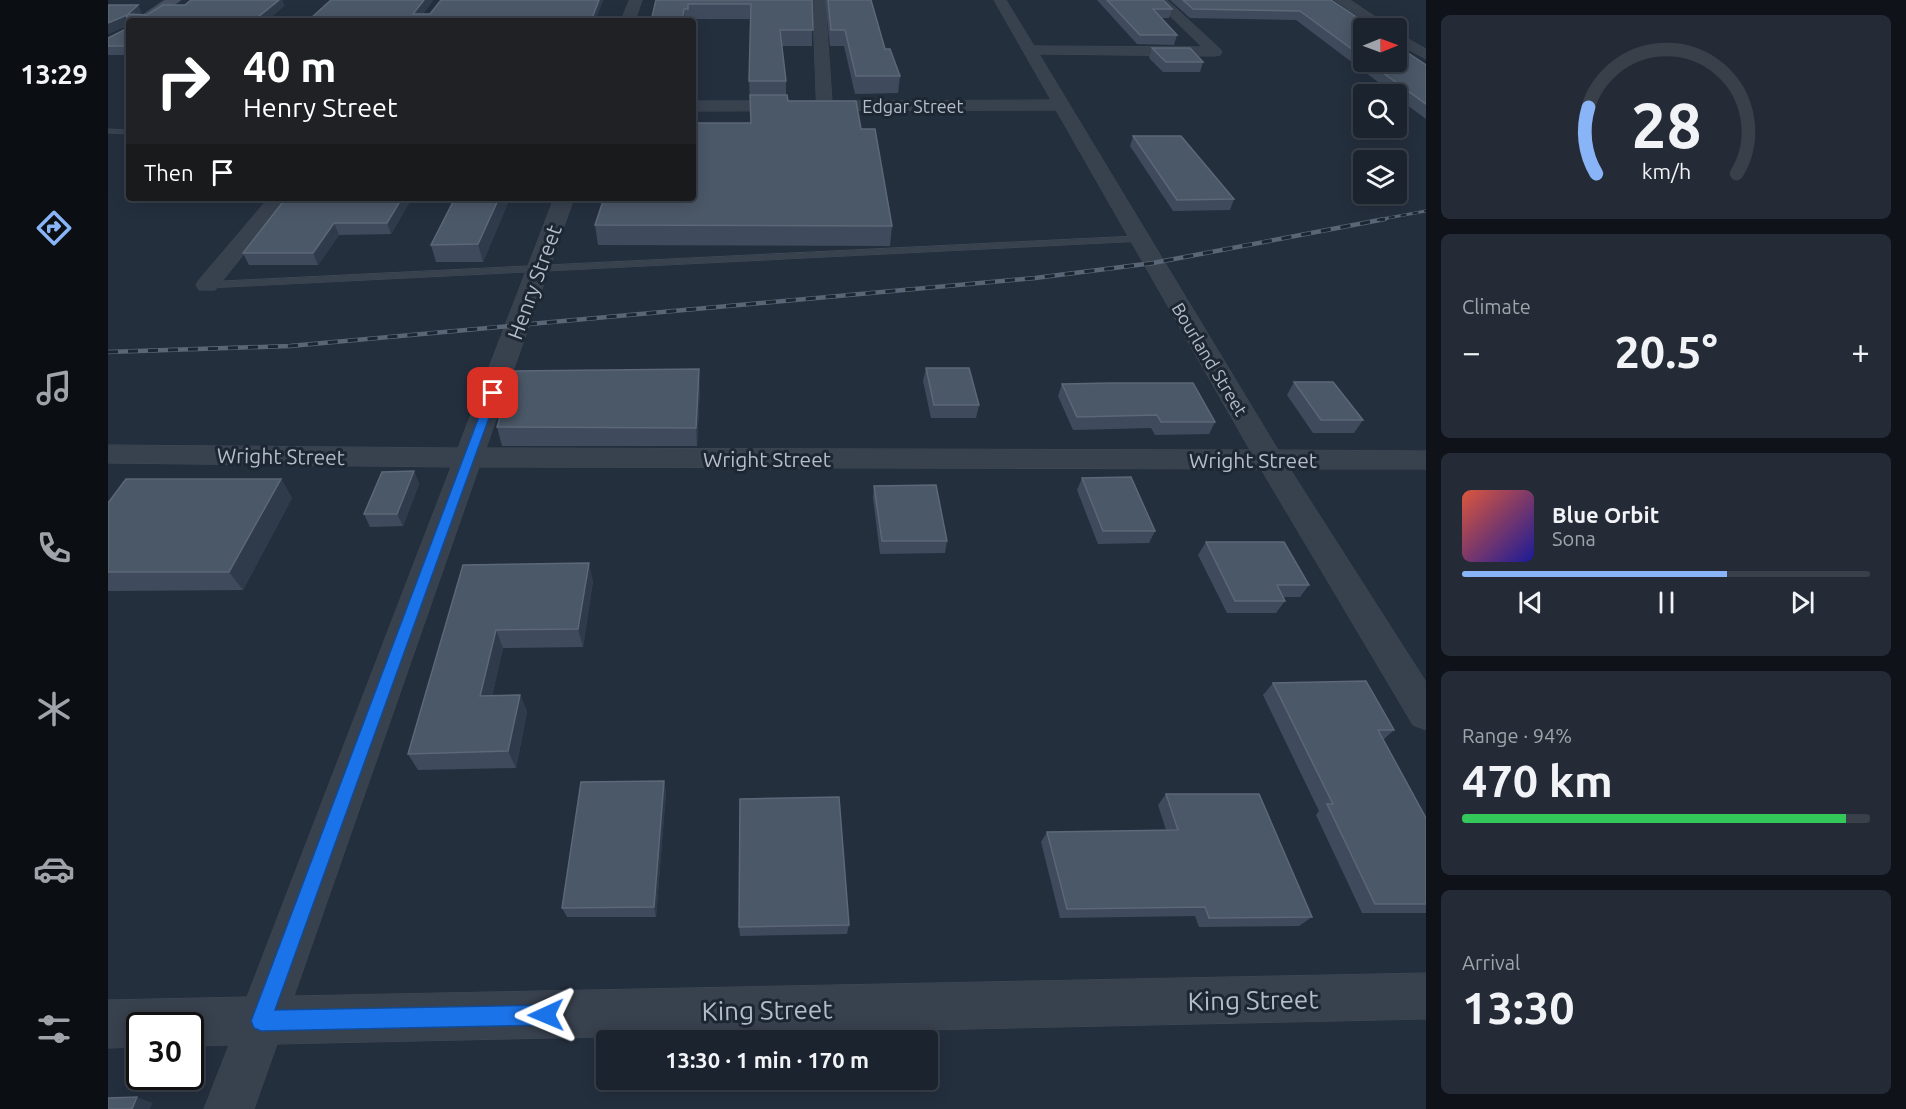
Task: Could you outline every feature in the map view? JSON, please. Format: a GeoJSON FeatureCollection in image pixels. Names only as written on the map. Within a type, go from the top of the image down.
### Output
{"type":"FeatureCollection","features":[{"type":"Feature","properties":{"kind":"main road"},"geometry":{"type":"LineString","coordinates":[[146,18],[174,0]]}},
{"type":"Feature","properties":{"kind":"street"},"geometry":{"type":"LineString","coordinates":[[629,18],[636,0]]}},
{"type":"Feature","properties":{"kind":"street"},"geometry":{"type":"LineString","coordinates":[[819,0],[824,106]]}},
{"type":"Feature","properties":{"kind":"street","name":"Bourland Street"},"geometry":{"type":"LineString","coordinates":[[1000,0],[1270,460],[1426,714]]}},
{"type":"Feature","properties":{"kind":"street"},"geometry":{"type":"LineString","coordinates":[[1029,50],[1215,52],[1160,0]]}},
{"type":"Feature","properties":{"kind":"street"},"geometry":{"type":"LineString","coordinates":[[1341,0],[1369,18]]}},
{"type":"Feature","properties":{"kind":"street"},"geometry":{"type":"LineString","coordinates":[[1407,43],[1426,55]]}},
{"type":"Feature","properties":{"kind":"street","name":"Edgar Street"},"geometry":{"type":"LineString","coordinates":[[696,106],[1060,105]]}},
{"type":"Feature","properties":{"kind":"street"},"geometry":{"type":"LineString","coordinates":[[207,285],[277,201]]}},
{"type":"Feature","properties":{"kind":"street","name":"Henry Street"},"geometry":{"type":"LineString","coordinates":[[229,1109],[563,201]]}},
{"type":"Feature","properties":{"kind":"street","name":"Wright Street"},"geometry":{"type":"LineString","coordinates":[[108,454],[467,458],[1426,460]]}},
{"type":"Feature","properties":{"kind":"street","name":"King Street"},"geometry":{"type":"LineString","coordinates":[[108,1024],[1426,996]]}},
{"type":"Feature","properties":{"kind":"lane"},"geometry":{"type":"LineString","coordinates":[[108,131],[126,132]]}},
{"type":"Feature","properties":{"kind":"lane"},"geometry":{"type":"LineString","coordinates":[[207,285],[1140,239]]}},
{"type":"Feature","properties":{"kind":"building"},"geometry":{"type":"Polygon","coordinates":[[[191,0],[279,0],[257,18],[127,18],[127,15],[108,23],[108,5],[138,5],[128,14],[147,15],[163,5],[185,5],[191,0]]]}},
{"type":"Feature","properties":{"kind":"building"},"geometry":{"type":"Polygon","coordinates":[[[331,0],[424,0],[413,14],[430,14],[441,0],[599,0],[592,18],[311,18],[331,0]]]}},
{"type":"Feature","properties":{"kind":"building"},"geometry":{"type":"Polygon","coordinates":[[[656,0],[812,0],[813,30],[780,30],[786,81],[749,81],[751,4],[688,4],[688,9],[684,9],[682,18],[652,18],[656,0]]]}},
{"type":"Feature","properties":{"kind":"building"},"geometry":{"type":"Polygon","coordinates":[[[828,0],[871,0],[885,49],[890,49],[900,76],[856,76],[845,30],[831,30],[828,0]]]}},
{"type":"Feature","properties":{"kind":"building"},"geometry":{"type":"Polygon","coordinates":[[[1107,0],[1163,0],[1172,9],[1153,9],[1177,35],[1140,35],[1107,0]]]}},
{"type":"Feature","properties":{"kind":"building"},"geometry":{"type":"Polygon","coordinates":[[[1183,0],[1331,0],[1358,18],[1353,18],[1353,50],[1300,11],[1193,9],[1183,0]]]}},
{"type":"Feature","properties":{"kind":"building"},"geometry":{"type":"Polygon","coordinates":[[[126,29],[126,46],[108,46],[108,38],[126,29]]]}},
{"type":"Feature","properties":{"kind":"building"},"geometry":{"type":"Polygon","coordinates":[[[1152,48],[1190,48],[1203,62],[1166,62],[1152,48]]]}},
{"type":"Feature","properties":{"kind":"building"},"geometry":{"type":"Polygon","coordinates":[[[1407,52],[1426,65],[1426,104],[1407,90],[1407,84],[1398,84],[1382,72],[1407,72],[1407,52]]]}},
{"type":"Feature","properties":{"kind":"building"},"geometry":{"type":"Polygon","coordinates":[[[750,95],[787,95],[788,101],[856,101],[861,129],[875,129],[892,226],[595,225],[603,201],[696,201],[696,123],[751,123],[750,95]]]}},
{"type":"Feature","properties":{"kind":"building"},"geometry":{"type":"Polygon","coordinates":[[[1133,136],[1181,136],[1234,199],[1177,200],[1133,136]]]}},
{"type":"Feature","properties":{"kind":"building"},"geometry":{"type":"Polygon","coordinates":[[[284,201],[400,201],[387,223],[334,223],[313,253],[243,253],[284,201]]]}},
{"type":"Feature","properties":{"kind":"building"},"geometry":{"type":"Polygon","coordinates":[[[453,201],[498,201],[478,244],[431,245],[453,201]]]}},
{"type":"Feature","properties":{"kind":"building"},"geometry":{"type":"Polygon","coordinates":[[[926,368],[969,368],[979,405],[934,405],[926,368]]]}},
{"type":"Feature","properties":{"kind":"building"},"geometry":{"type":"Polygon","coordinates":[[[699,369],[696,428],[497,427],[513,371],[699,369]]]}},
{"type":"Feature","properties":{"kind":"building"},"geometry":{"type":"Polygon","coordinates":[[[1294,382],[1333,382],[1363,420],[1321,420],[1294,382]]]}},
{"type":"Feature","properties":{"kind":"building"},"geometry":{"type":"Polygon","coordinates":[[[1193,383],[1215,422],[1161,422],[1157,415],[1077,417],[1062,384],[1193,383]]]}},
{"type":"Feature","properties":{"kind":"building"},"geometry":{"type":"Polygon","coordinates":[[[414,471],[397,514],[364,514],[382,472],[414,471]]]}},
{"type":"Feature","properties":{"kind":"building"},"geometry":{"type":"Polygon","coordinates":[[[1131,477],[1155,531],[1103,531],[1082,478],[1131,477]]]}},
{"type":"Feature","properties":{"kind":"building"},"geometry":{"type":"Polygon","coordinates":[[[126,479],[281,479],[229,572],[108,572],[108,503],[126,479]]]}},
{"type":"Feature","properties":{"kind":"building"},"geometry":{"type":"Polygon","coordinates":[[[936,485],[947,541],[882,541],[874,486],[936,485]]]}},
{"type":"Feature","properties":{"kind":"building"},"geometry":{"type":"Polygon","coordinates":[[[1206,542],[1284,542],[1309,585],[1277,585],[1285,601],[1235,601],[1206,542]]]}},
{"type":"Feature","properties":{"kind":"building"},"geometry":{"type":"Polygon","coordinates":[[[589,563],[578,629],[496,630],[480,696],[520,695],[508,751],[408,754],[463,565],[589,563]]]}},
{"type":"Feature","properties":{"kind":"building"},"geometry":{"type":"Polygon","coordinates":[[[1366,681],[1394,730],[1378,730],[1426,818],[1426,904],[1375,904],[1327,804],[1333,804],[1273,683],[1366,681]]]}},
{"type":"Feature","properties":{"kind":"building"},"geometry":{"type":"Polygon","coordinates":[[[664,781],[654,907],[562,908],[581,782],[664,781]]]}},
{"type":"Feature","properties":{"kind":"building"},"geometry":{"type":"Polygon","coordinates":[[[1166,794],[1259,794],[1312,917],[1209,918],[1205,907],[1067,909],[1047,832],[1178,830],[1166,794]]]}},
{"type":"Feature","properties":{"kind":"building"},"geometry":{"type":"Polygon","coordinates":[[[839,797],[849,925],[739,927],[740,799],[839,797]]]}},
{"type":"Feature","properties":{"kind":"building"},"geometry":{"type":"Polygon","coordinates":[[[137,1097],[132,1109],[108,1109],[108,1098],[137,1097]]]}},
{"type":"Feature","properties":{"kind":"railway"},"geometry":{"type":"LineString","coordinates":[[1377,220],[1426,211]]}},
{"type":"Feature","properties":{"kind":"railway"},"geometry":{"type":"LineString","coordinates":[[108,352],[290,346],[1035,278],[1153,263],[1385,219]]}},
{"type":"Feature","properties":{"kind":"route"},"geometry":{"type":"LineString","coordinates":[[493,393],[467,458],[261,1021],[546,1015]]}}]}
